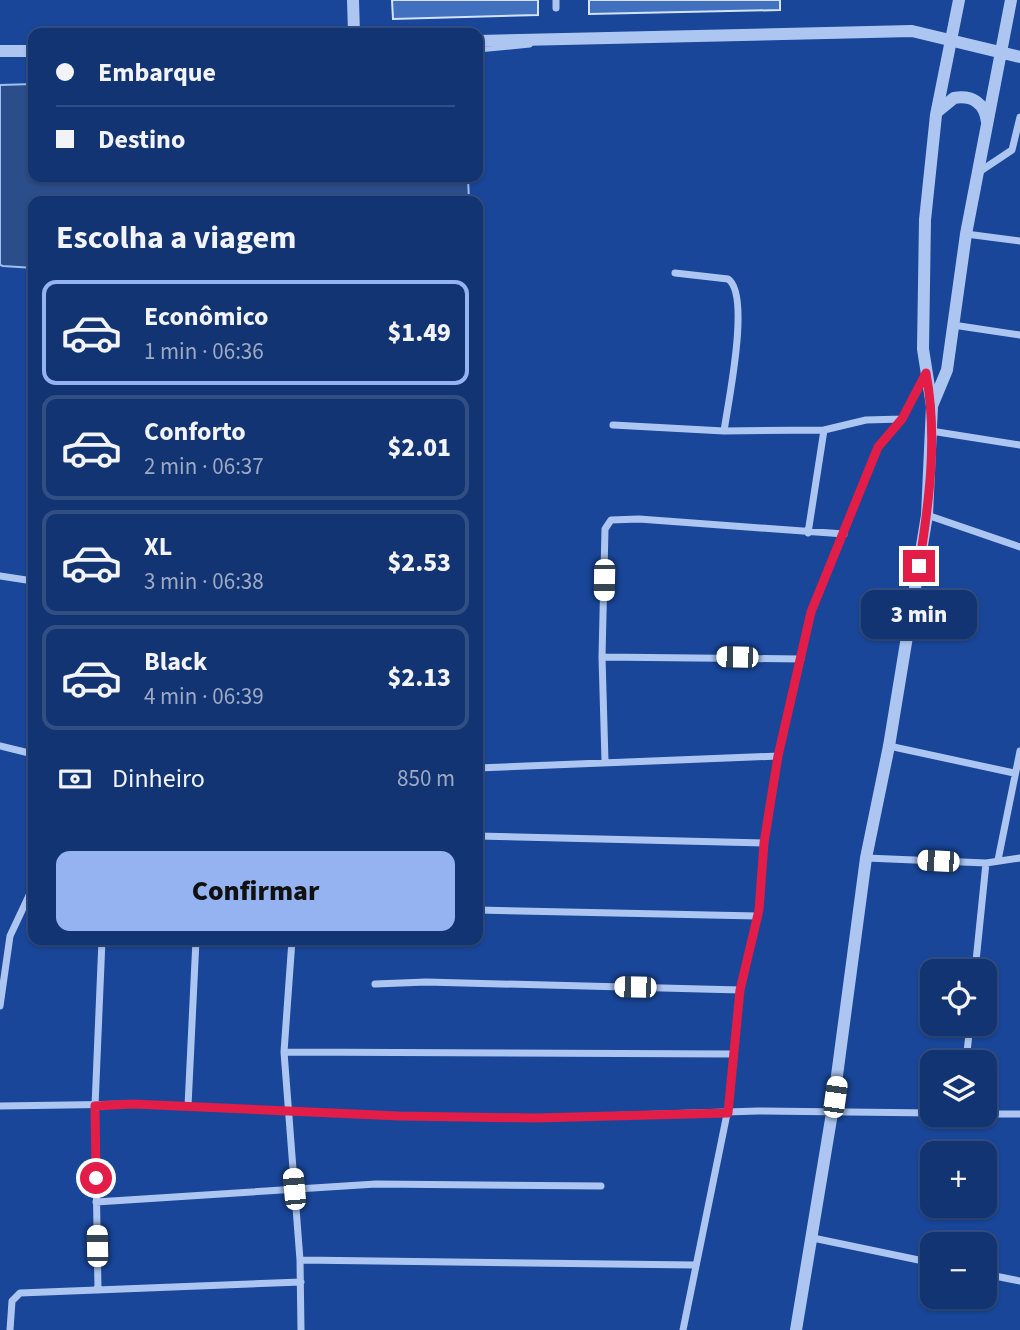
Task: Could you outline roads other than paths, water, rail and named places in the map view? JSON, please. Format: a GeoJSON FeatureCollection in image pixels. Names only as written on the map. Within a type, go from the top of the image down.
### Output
{"type":"FeatureCollection","features":[{"type":"Feature","properties":{"kind":"street"},"geometry":{"type":"LineString","coordinates":[[353,0],[354,28]]}},
{"type":"Feature","properties":{"kind":"street"},"geometry":{"type":"LineString","coordinates":[[796,1330],[832,1114],[866,858],[889,746],[927,515],[932,406],[926,373],[923,255],[936,115],[959,0]]}},
{"type":"Feature","properties":{"kind":"street"},"geometry":{"type":"LineString","coordinates":[[932,406],[947,370],[966,234],[1011,0]]}},
{"type":"Feature","properties":{"kind":"street"},"geometry":{"type":"LineString","coordinates":[[483,41],[912,31],[1020,57]]}},
{"type":"Feature","properties":{"kind":"street"},"geometry":{"type":"LineString","coordinates":[[0,51],[28,51]]}},
{"type":"Feature","properties":{"kind":"street"},"geometry":{"type":"LineString","coordinates":[[936,115],[946,102],[962,96],[978,102],[984,109],[987,126]]}},
{"type":"Feature","properties":{"kind":"street"},"geometry":{"type":"LineString","coordinates":[[978,172],[1016,151],[1020,117]]}},
{"type":"Feature","properties":{"kind":"street"},"geometry":{"type":"LineString","coordinates":[[966,234],[1020,241]]}},
{"type":"Feature","properties":{"kind":"street"},"geometry":{"type":"LineString","coordinates":[[675,273],[728,279],[735,283],[737,333],[724,431]]}},
{"type":"Feature","properties":{"kind":"street"},"geometry":{"type":"LineString","coordinates":[[953,325],[1020,335]]}},
{"type":"Feature","properties":{"kind":"street"},"geometry":{"type":"LineString","coordinates":[[683,1330],[728,1113],[740,990],[757,916],[764,843],[778,756],[800,659],[818,592],[878,447],[902,419],[926,373]]}},
{"type":"Feature","properties":{"kind":"street"},"geometry":{"type":"LineString","coordinates":[[613,425],[724,431],[824,430],[866,420],[902,419]]}},
{"type":"Feature","properties":{"kind":"street"},"geometry":{"type":"LineString","coordinates":[[808,533],[824,430]]}},
{"type":"Feature","properties":{"kind":"street"},"geometry":{"type":"LineString","coordinates":[[931,430],[1020,445]]}},
{"type":"Feature","properties":{"kind":"street"},"geometry":{"type":"LineString","coordinates":[[927,515],[1020,547]]}},
{"type":"Feature","properties":{"kind":"street"},"geometry":{"type":"LineString","coordinates":[[605,761],[602,657],[605,529],[611,520],[639,519],[844,534]]}},
{"type":"Feature","properties":{"kind":"street"},"geometry":{"type":"LineString","coordinates":[[0,576],[28,580]]}},
{"type":"Feature","properties":{"kind":"street"},"geometry":{"type":"LineString","coordinates":[[602,657],[800,659]]}},
{"type":"Feature","properties":{"kind":"street"},"geometry":{"type":"LineString","coordinates":[[0,746],[28,753]]}},
{"type":"Feature","properties":{"kind":"street"},"geometry":{"type":"LineString","coordinates":[[889,746],[1014,773]]}},
{"type":"Feature","properties":{"kind":"street"},"geometry":{"type":"LineString","coordinates":[[998,860],[1020,751]]}},
{"type":"Feature","properties":{"kind":"street"},"geometry":{"type":"LineString","coordinates":[[483,768],[778,756]]}},
{"type":"Feature","properties":{"kind":"street"},"geometry":{"type":"LineString","coordinates":[[483,836],[764,843]]}},
{"type":"Feature","properties":{"kind":"street"},"geometry":{"type":"LineString","coordinates":[[866,858],[986,863],[1020,858]]}},
{"type":"Feature","properties":{"kind":"street"},"geometry":{"type":"LineString","coordinates":[[976,959],[986,863]]}},
{"type":"Feature","properties":{"kind":"street"},"geometry":{"type":"LineString","coordinates":[[0,1006],[9,936],[28,897]]}},
{"type":"Feature","properties":{"kind":"street"},"geometry":{"type":"LineString","coordinates":[[483,910],[757,916]]}},
{"type":"Feature","properties":{"kind":"street"},"geometry":{"type":"LineString","coordinates":[[98,1290],[95,1106],[103,945]]}},
{"type":"Feature","properties":{"kind":"street"},"geometry":{"type":"LineString","coordinates":[[188,1107],[196,945]]}},
{"type":"Feature","properties":{"kind":"street"},"geometry":{"type":"LineString","coordinates":[[292,945],[284,1052],[300,1261],[301,1330]]}},
{"type":"Feature","properties":{"kind":"street"},"geometry":{"type":"LineString","coordinates":[[375,984],[426,982],[740,990]]}},
{"type":"Feature","properties":{"kind":"street"},"geometry":{"type":"LineString","coordinates":[[284,1052],[733,1055]]}},
{"type":"Feature","properties":{"kind":"street"},"geometry":{"type":"LineString","coordinates":[[0,1105],[188,1107],[399,1116],[535,1118],[758,1111],[920,1113]]}},
{"type":"Feature","properties":{"kind":"street"},"geometry":{"type":"LineString","coordinates":[[997,1114],[1020,1114]]}},
{"type":"Feature","properties":{"kind":"street"},"geometry":{"type":"LineString","coordinates":[[96,1202],[376,1184],[601,1185]]}},
{"type":"Feature","properties":{"kind":"street"},"geometry":{"type":"LineString","coordinates":[[813,1238],[920,1260]]}},
{"type":"Feature","properties":{"kind":"street"},"geometry":{"type":"LineString","coordinates":[[300,1261],[695,1265]]}},
{"type":"Feature","properties":{"kind":"street"},"geometry":{"type":"LineString","coordinates":[[997,1276],[1020,1281]]}},
{"type":"Feature","properties":{"kind":"street"},"geometry":{"type":"LineString","coordinates":[[10,1330],[12,1301],[20,1293],[301,1282]]}},
{"type":"Feature","properties":{"kind":"lane"},"geometry":{"type":"LineString","coordinates":[[483,50],[512,49],[557,39]]}},
{"type":"Feature","properties":{"kind":"water"},"geometry":{"type":"Polygon","coordinates":[[[28,84],[28,182],[468,182],[469,196],[28,196],[28,268],[3,266],[0,265],[0,85],[28,84]]]}}]}
